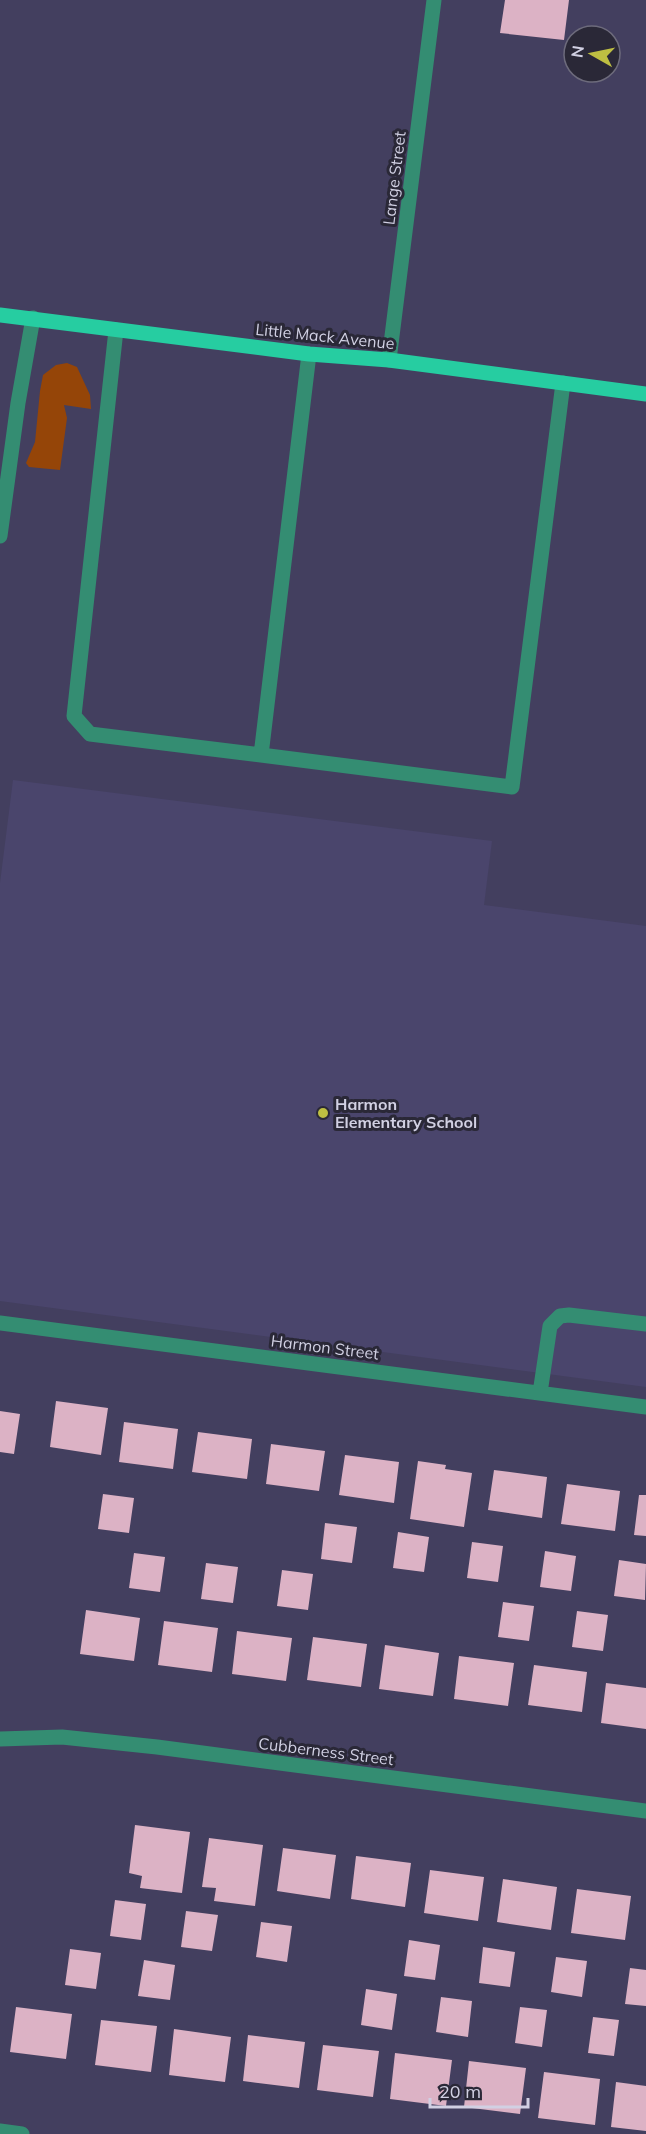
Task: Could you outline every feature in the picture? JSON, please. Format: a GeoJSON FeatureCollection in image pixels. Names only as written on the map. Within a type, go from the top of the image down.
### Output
{"type":"FeatureCollection","features":[{"type":"Feature","properties":{"kind":"main road","name":"Little Mack Avenue"},"geometry":{"type":"LineString","coordinates":[[0,315],[309,354],[389,360],[646,394]]}},
{"type":"Feature","properties":{"kind":"street","name":"Lange Street"},"geometry":{"type":"LineString","coordinates":[[389,360],[434,0]]}},
{"type":"Feature","properties":{"kind":"street"},"geometry":{"type":"LineString","coordinates":[[0,536],[18,403],[33,318]]}},
{"type":"Feature","properties":{"kind":"street"},"geometry":{"type":"LineString","coordinates":[[116,330],[74,716],[90,734],[512,788],[563,383]]}},
{"type":"Feature","properties":{"kind":"street"},"geometry":{"type":"LineString","coordinates":[[261,755],[309,354]]}},
{"type":"Feature","properties":{"kind":"street"},"geometry":{"type":"LineString","coordinates":[[540,1393],[550,1326],[560,1316],[569,1315],[646,1324]]}},
{"type":"Feature","properties":{"kind":"street","name":"Harmon Street"},"geometry":{"type":"LineString","coordinates":[[0,1323],[646,1407]]}},
{"type":"Feature","properties":{"kind":"street","name":"Cubberness Street"},"geometry":{"type":"LineString","coordinates":[[0,1739],[62,1737],[145,1746],[646,1811]]}},
{"type":"Feature","properties":{"kind":"street"},"geometry":{"type":"LineString","coordinates":[[0,2131],[22,2134]]}},
{"type":"Feature","properties":{"kind":"shaded area"},"geometry":{"type":"Polygon","coordinates":[[[67,363],[77,367],[90,395],[91,409],[64,405],[67,418],[60,470],[29,467],[26,463],[35,442],[43,375],[56,365],[67,363]]]}},
{"type":"Feature","properties":{"kind":"shaded area","name":"Harmon Elementary School"},"geometry":{"type":"Polygon","coordinates":[[[13,780],[492,841],[484,905],[646,926],[646,1387],[0,1301],[0,883],[13,780]]]}},
{"type":"Feature","properties":{"kind":"building"},"geometry":{"type":"Polygon","coordinates":[[[505,0],[569,0],[566,24],[562,24],[562,40],[500,33],[505,0]]]}},
{"type":"Feature","properties":{"kind":"building"},"geometry":{"type":"Polygon","coordinates":[[[56,1401],[108,1408],[101,1455],[50,1447],[56,1401]]]}},
{"type":"Feature","properties":{"kind":"building"},"geometry":{"type":"Polygon","coordinates":[[[0,1411],[20,1414],[14,1454],[0,1452],[0,1411]]]}},
{"type":"Feature","properties":{"kind":"building"},"geometry":{"type":"Polygon","coordinates":[[[124,1422],[178,1429],[173,1469],[119,1462],[124,1422]]]}},
{"type":"Feature","properties":{"kind":"building"},"geometry":{"type":"Polygon","coordinates":[[[198,1432],[252,1439],[247,1479],[192,1472],[198,1432]]]}},
{"type":"Feature","properties":{"kind":"building"},"geometry":{"type":"Polygon","coordinates":[[[271,1444],[325,1451],[319,1491],[266,1484],[271,1444]]]}},
{"type":"Feature","properties":{"kind":"building"},"geometry":{"type":"Polygon","coordinates":[[[345,1455],[399,1462],[394,1503],[339,1495],[345,1455]]]}},
{"type":"Feature","properties":{"kind":"building"},"geometry":{"type":"Polygon","coordinates":[[[418,1461],[446,1465],[445,1469],[472,1473],[464,1527],[410,1519],[418,1461]]]}},
{"type":"Feature","properties":{"kind":"building"},"geometry":{"type":"Polygon","coordinates":[[[494,1470],[547,1477],[542,1518],[488,1510],[494,1470]]]}},
{"type":"Feature","properties":{"kind":"building"},"geometry":{"type":"Polygon","coordinates":[[[567,1484],[620,1491],[615,1531],[561,1524],[567,1484]]]}},
{"type":"Feature","properties":{"kind":"building"},"geometry":{"type":"Polygon","coordinates":[[[103,1494],[134,1498],[129,1533],[98,1529],[103,1494]]]}},
{"type":"Feature","properties":{"kind":"building"},"geometry":{"type":"Polygon","coordinates":[[[639,1495],[646,1495],[646,1536],[634,1535],[639,1495]]]}},
{"type":"Feature","properties":{"kind":"building"},"geometry":{"type":"Polygon","coordinates":[[[325,1523],[357,1527],[352,1563],[321,1559],[325,1523]]]}},
{"type":"Feature","properties":{"kind":"building"},"geometry":{"type":"Polygon","coordinates":[[[398,1532],[429,1537],[424,1572],[393,1568],[398,1532]]]}},
{"type":"Feature","properties":{"kind":"building"},"geometry":{"type":"Polygon","coordinates":[[[472,1542],[503,1546],[498,1582],[467,1578],[472,1542]]]}},
{"type":"Feature","properties":{"kind":"building"},"geometry":{"type":"Polygon","coordinates":[[[545,1551],[576,1556],[571,1591],[540,1587],[545,1551]]]}},
{"type":"Feature","properties":{"kind":"building"},"geometry":{"type":"Polygon","coordinates":[[[134,1553],[165,1557],[160,1592],[129,1588],[134,1553]]]}},
{"type":"Feature","properties":{"kind":"building"},"geometry":{"type":"Polygon","coordinates":[[[619,1560],[646,1564],[645,1600],[614,1596],[619,1560]]]}},
{"type":"Feature","properties":{"kind":"building"},"geometry":{"type":"Polygon","coordinates":[[[206,1563],[238,1567],[233,1603],[201,1599],[206,1563]]]}},
{"type":"Feature","properties":{"kind":"building"},"geometry":{"type":"Polygon","coordinates":[[[282,1570],[313,1574],[308,1610],[277,1606],[282,1570]]]}},
{"type":"Feature","properties":{"kind":"building"},"geometry":{"type":"Polygon","coordinates":[[[503,1602],[534,1606],[529,1641],[498,1637],[503,1602]]]}},
{"type":"Feature","properties":{"kind":"building"},"geometry":{"type":"Polygon","coordinates":[[[86,1610],[140,1618],[134,1661],[80,1654],[86,1610]]]}},
{"type":"Feature","properties":{"kind":"building"},"geometry":{"type":"Polygon","coordinates":[[[577,1611],[608,1615],[603,1651],[572,1647],[577,1611]]]}},
{"type":"Feature","properties":{"kind":"building"},"geometry":{"type":"Polygon","coordinates":[[[164,1621],[218,1628],[212,1672],[158,1665],[164,1621]]]}},
{"type":"Feature","properties":{"kind":"building"},"geometry":{"type":"Polygon","coordinates":[[[237,1631],[292,1638],[286,1681],[232,1674],[237,1631]]]}},
{"type":"Feature","properties":{"kind":"building"},"geometry":{"type":"Polygon","coordinates":[[[313,1637],[367,1644],[361,1687],[307,1680],[313,1637]]]}},
{"type":"Feature","properties":{"kind":"building"},"geometry":{"type":"Polygon","coordinates":[[[385,1645],[439,1653],[433,1696],[379,1689],[385,1645]]]}},
{"type":"Feature","properties":{"kind":"building"},"geometry":{"type":"Polygon","coordinates":[[[459,1656],[514,1663],[508,1706],[454,1699],[459,1656]]]}},
{"type":"Feature","properties":{"kind":"building"},"geometry":{"type":"Polygon","coordinates":[[[534,1665],[587,1672],[582,1712],[528,1705],[534,1665]]]}},
{"type":"Feature","properties":{"kind":"building"},"geometry":{"type":"Polygon","coordinates":[[[606,1683],[646,1688],[646,1729],[601,1723],[606,1683]]]}},
{"type":"Feature","properties":{"kind":"building"},"geometry":{"type":"Polygon","coordinates":[[[135,1825],[190,1832],[182,1893],[140,1888],[142,1876],[129,1873],[135,1825]]]}},
{"type":"Feature","properties":{"kind":"building"},"geometry":{"type":"Polygon","coordinates":[[[209,1838],[263,1845],[255,1906],[214,1901],[216,1888],[202,1887],[209,1838]]]}},
{"type":"Feature","properties":{"kind":"building"},"geometry":{"type":"Polygon","coordinates":[[[283,1848],[336,1855],[330,1899],[277,1891],[283,1848]]]}},
{"type":"Feature","properties":{"kind":"building"},"geometry":{"type":"Polygon","coordinates":[[[356,1856],[411,1863],[405,1907],[351,1899],[356,1856]]]}},
{"type":"Feature","properties":{"kind":"building"},"geometry":{"type":"Polygon","coordinates":[[[430,1870],[484,1877],[478,1921],[424,1913],[430,1870]]]}},
{"type":"Feature","properties":{"kind":"building"},"geometry":{"type":"Polygon","coordinates":[[[503,1879],[557,1887],[551,1930],[497,1922],[503,1879]]]}},
{"type":"Feature","properties":{"kind":"building"},"geometry":{"type":"Polygon","coordinates":[[[577,1889],[631,1896],[625,1940],[571,1933],[577,1889]]]}},
{"type":"Feature","properties":{"kind":"building"},"geometry":{"type":"Polygon","coordinates":[[[115,1900],[146,1904],[141,1940],[110,1936],[115,1900]]]}},
{"type":"Feature","properties":{"kind":"building"},"geometry":{"type":"Polygon","coordinates":[[[186,1911],[218,1915],[212,1951],[181,1947],[186,1911]]]}},
{"type":"Feature","properties":{"kind":"building"},"geometry":{"type":"Polygon","coordinates":[[[261,1922],[292,1926],[287,1962],[256,1957],[261,1922]]]}},
{"type":"Feature","properties":{"kind":"building"},"geometry":{"type":"Polygon","coordinates":[[[409,1940],[440,1945],[435,1980],[404,1976],[409,1940]]]}},
{"type":"Feature","properties":{"kind":"building"},"geometry":{"type":"Polygon","coordinates":[[[483,1947],[515,1952],[510,1987],[479,1983],[483,1947]]]}},
{"type":"Feature","properties":{"kind":"building"},"geometry":{"type":"Polygon","coordinates":[[[70,1949],[101,1953],[96,1989],[65,1985],[70,1949]]]}},
{"type":"Feature","properties":{"kind":"building"},"geometry":{"type":"Polygon","coordinates":[[[556,1957],[587,1961],[582,1997],[551,1992],[556,1957]]]}},
{"type":"Feature","properties":{"kind":"building"},"geometry":{"type":"Polygon","coordinates":[[[144,1960],[175,1965],[170,2000],[138,1996],[144,1960]]]}},
{"type":"Feature","properties":{"kind":"building"},"geometry":{"type":"Polygon","coordinates":[[[630,1968],[646,1970],[646,2006],[625,2004],[630,1968]]]}},
{"type":"Feature","properties":{"kind":"building"},"geometry":{"type":"Polygon","coordinates":[[[366,1989],[397,1994],[392,2030],[361,2025],[366,1989]]]}},
{"type":"Feature","properties":{"kind":"building"},"geometry":{"type":"Polygon","coordinates":[[[441,1997],[472,2001],[468,2037],[436,2032],[441,1997]]]}},
{"type":"Feature","properties":{"kind":"building"},"geometry":{"type":"Polygon","coordinates":[[[16,2007],[72,2014],[66,2059],[10,2052],[16,2007]]]}},
{"type":"Feature","properties":{"kind":"building"},"geometry":{"type":"Polygon","coordinates":[[[520,2007],[547,2010],[542,2047],[515,2043],[520,2007]]]}},
{"type":"Feature","properties":{"kind":"building"},"geometry":{"type":"Polygon","coordinates":[[[593,2017],[619,2020],[614,2056],[588,2053],[593,2017]]]}},
{"type":"Feature","properties":{"kind":"building"},"geometry":{"type":"Polygon","coordinates":[[[101,2020],[157,2026],[151,2072],[95,2065],[101,2020]]]}},
{"type":"Feature","properties":{"kind":"building"},"geometry":{"type":"Polygon","coordinates":[[[174,2029],[231,2037],[225,2082],[169,2075],[174,2029]]]}},
{"type":"Feature","properties":{"kind":"building"},"geometry":{"type":"Polygon","coordinates":[[[248,2035],[305,2042],[299,2088],[243,2081],[248,2035]]]}},
{"type":"Feature","properties":{"kind":"building"},"geometry":{"type":"Polygon","coordinates":[[[323,2045],[379,2051],[373,2097],[317,2090],[323,2045]]]}},
{"type":"Feature","properties":{"kind":"building"},"geometry":{"type":"Polygon","coordinates":[[[395,2053],[452,2060],[446,2106],[390,2099],[395,2053]]]}},
{"type":"Feature","properties":{"kind":"building"},"geometry":{"type":"Polygon","coordinates":[[[469,2061],[526,2068],[520,2114],[464,2107],[469,2061]]]}},
{"type":"Feature","properties":{"kind":"building"},"geometry":{"type":"Polygon","coordinates":[[[544,2072],[600,2079],[595,2125],[538,2118],[544,2072]]]}},
{"type":"Feature","properties":{"kind":"building"},"geometry":{"type":"Polygon","coordinates":[[[616,2082],[646,2086],[646,2131],[611,2127],[616,2082]]]}},
{"type":"Feature","properties":{"kind":"place","name":"Harmon Elementary School"},"geometry":{"type":"Point","coordinates":[323,1113]}}]}
